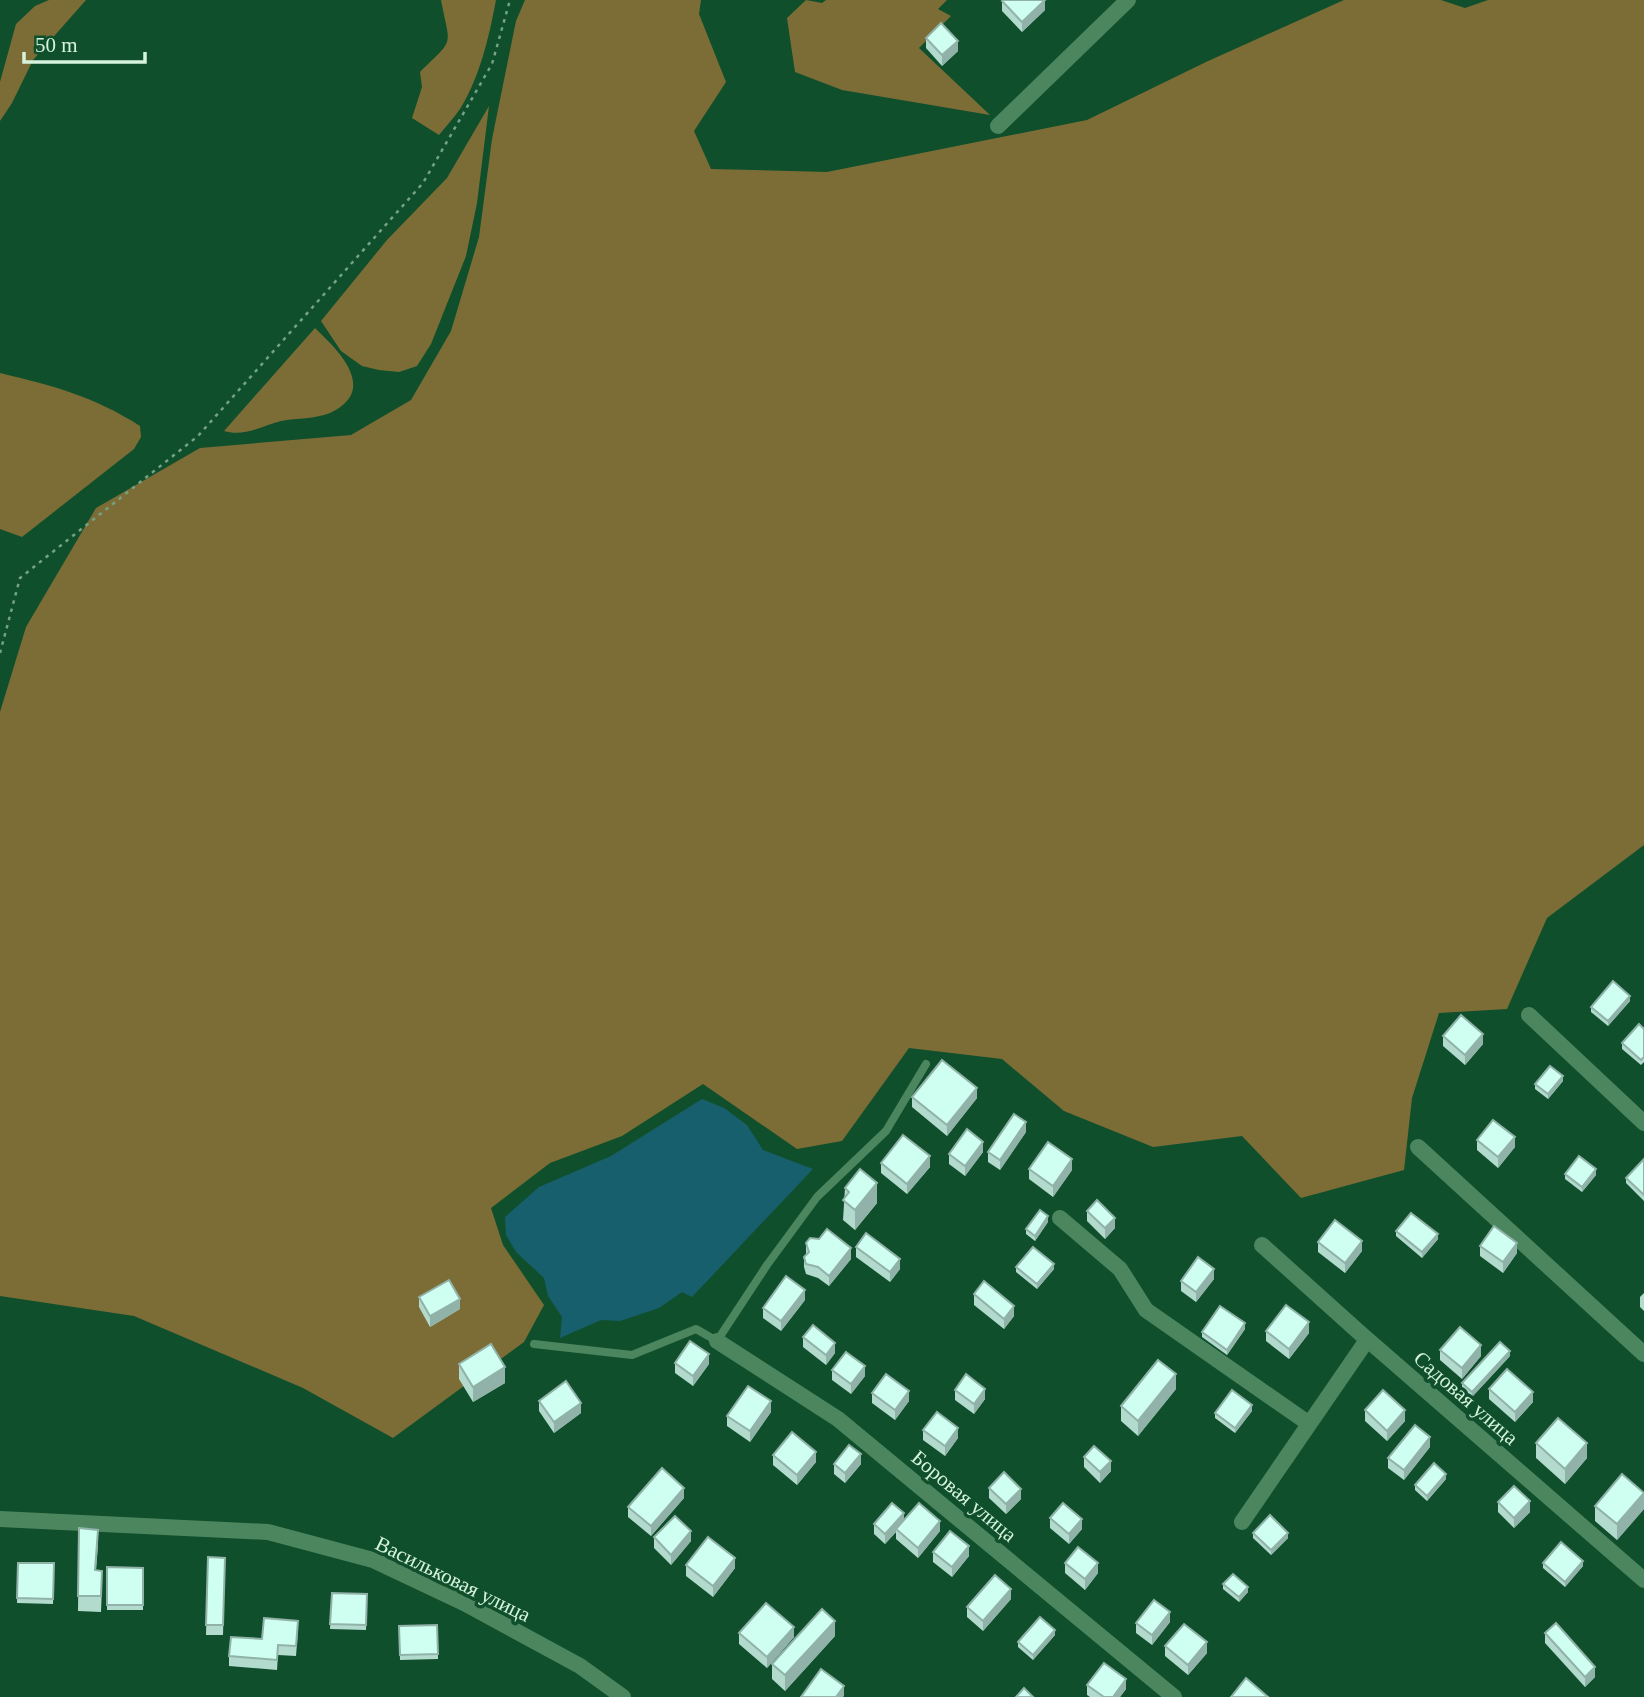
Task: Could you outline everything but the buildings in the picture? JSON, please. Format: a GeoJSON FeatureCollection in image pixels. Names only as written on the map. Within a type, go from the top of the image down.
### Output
{"type":"FeatureCollection","features":[{"type":"Feature","properties":{"kind":"street"},"geometry":{"type":"LineString","coordinates":[[998,126],[1128,0]]}},
{"type":"Feature","properties":{"kind":"street"},"geometry":{"type":"LineString","coordinates":[[1530,1015],[1644,1123]]}},
{"type":"Feature","properties":{"kind":"street"},"geometry":{"type":"LineString","coordinates":[[1418,1147],[1644,1354]]}},
{"type":"Feature","properties":{"kind":"street"},"geometry":{"type":"LineString","coordinates":[[1060,1217],[1120,1269],[1146,1310],[1308,1423]]}},
{"type":"Feature","properties":{"kind":"street","name":"Садовая улица"},"geometry":{"type":"LineString","coordinates":[[1262,1245],[1367,1340],[1644,1580]]}},
{"type":"Feature","properties":{"kind":"street"},"geometry":{"type":"LineString","coordinates":[[1242,1522],[1367,1340]]}},
{"type":"Feature","properties":{"kind":"street","name":"Боровая улица"},"geometry":{"type":"LineString","coordinates":[[717,1341],[838,1419],[1174,1697]]}},
{"type":"Feature","properties":{"kind":"street","name":"Васильковая улица"},"geometry":{"type":"LineString","coordinates":[[0,1519],[268,1532],[373,1560],[464,1602],[580,1666],[623,1697]]}},
{"type":"Feature","properties":{"kind":"lane"},"geometry":{"type":"LineString","coordinates":[[534,1344],[632,1355],[696,1329],[717,1341],[767,1265],[817,1197],[886,1131],[926,1064]]}},
{"type":"Feature","properties":{"kind":"path"},"geometry":{"type":"LineString","coordinates":[[0,653],[20,578],[198,436],[423,183],[492,64],[510,0]]}},
{"type":"Feature","properties":{"kind":"shaded area"},"geometry":{"type":"Polygon","coordinates":[[[49,0],[86,0],[33,60],[0,121],[0,82],[16,24],[35,6],[49,0]]]}},
{"type":"Feature","properties":{"kind":"shaded area"},"geometry":{"type":"Polygon","coordinates":[[[441,0],[496,0],[487,42],[473,84],[460,109],[439,135],[412,118],[422,87],[420,72],[440,53],[447,41],[441,0]]]}},
{"type":"Feature","properties":{"kind":"shaded area"},"geometry":{"type":"Polygon","coordinates":[[[525,0],[701,0],[699,14],[726,82],[694,131],[711,169],[827,172],[1087,120],[1206,62],[1344,0],[1441,0],[1465,8],[1488,0],[1644,0],[1644,845],[1547,918],[1507,1009],[1439,1013],[1412,1098],[1404,1170],[1301,1198],[1242,1136],[1153,1147],[1064,1111],[1002,1059],[909,1048],[842,1141],[797,1149],[703,1084],[622,1136],[550,1163],[491,1208],[503,1245],[544,1305],[524,1342],[393,1438],[303,1388],[134,1316],[0,1296],[0,712],[26,627],[96,508],[200,448],[351,435],[411,400],[451,331],[479,237],[492,139],[516,21],[525,0]]]}},
{"type":"Feature","properties":{"kind":"shaded area"},"geometry":{"type":"Polygon","coordinates":[[[806,0],[822,3],[826,0],[947,0],[938,9],[951,16],[919,48],[990,115],[842,90],[795,72],[787,18],[806,0]]]}},
{"type":"Feature","properties":{"kind":"shaded area"},"geometry":{"type":"Polygon","coordinates":[[[489,106],[477,203],[466,256],[431,344],[417,366],[399,372],[362,366],[341,351],[321,321],[387,240],[447,178],[489,106]]]}},
{"type":"Feature","properties":{"kind":"shaded area"},"geometry":{"type":"Polygon","coordinates":[[[315,328],[350,370],[352,393],[344,404],[330,413],[318,416],[281,421],[246,432],[224,431],[315,328]]]}},
{"type":"Feature","properties":{"kind":"shaded area"},"geometry":{"type":"Polygon","coordinates":[[[0,373],[73,393],[140,426],[141,437],[134,449],[22,537],[0,529],[0,373]]]}},
{"type":"Feature","properties":{"kind":"water"},"geometry":{"type":"Polygon","coordinates":[[[702,1099],[724,1108],[747,1125],[763,1150],[813,1169],[692,1297],[682,1292],[659,1308],[620,1321],[601,1320],[560,1338],[562,1317],[548,1296],[544,1278],[516,1252],[506,1235],[505,1217],[539,1187],[611,1156],[702,1099]]]}}]}
